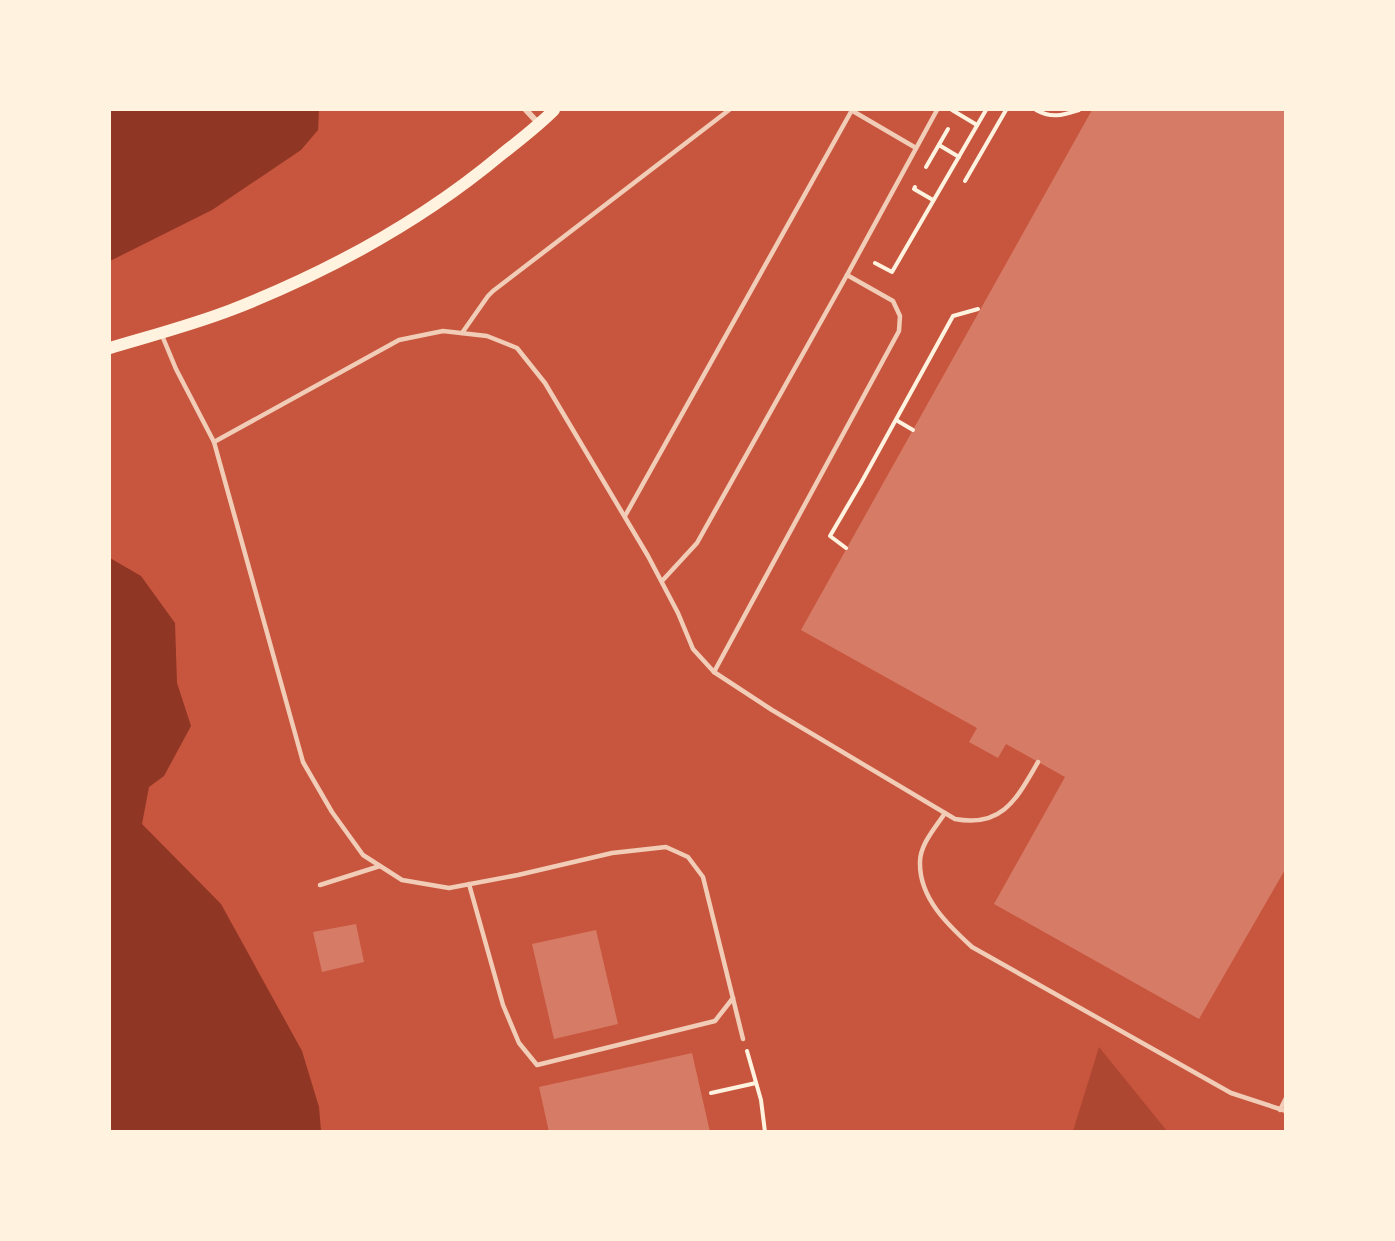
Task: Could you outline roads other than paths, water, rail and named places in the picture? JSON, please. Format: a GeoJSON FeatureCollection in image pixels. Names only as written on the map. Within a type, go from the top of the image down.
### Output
{"type":"FeatureCollection","features":[{"type":"Feature","properties":{"kind":"main road"},"geometry":{"type":"LineString","coordinates":[[110,348],[230,310],[272,293],[368,246],[474,178],[554,110]]}},
{"type":"Feature","properties":{"kind":"street"},"geometry":{"type":"LineString","coordinates":[[526,110],[540,124]]}},
{"type":"Feature","properties":{"kind":"street"},"geometry":{"type":"LineString","coordinates":[[534,110],[540,124]]}},
{"type":"Feature","properties":{"kind":"lane"},"geometry":{"type":"LineString","coordinates":[[462,333],[488,296],[729,110]]}},
{"type":"Feature","properties":{"kind":"lane"},"geometry":{"type":"LineString","coordinates":[[625,516],[852,110],[916,148]]}},
{"type":"Feature","properties":{"kind":"lane"},"geometry":{"type":"LineString","coordinates":[[662,581],[696,543],[937,110]]}},
{"type":"Feature","properties":{"kind":"lane"},"geometry":{"type":"LineString","coordinates":[[714,672],[899,331],[900,316],[893,301],[847,275]]}},
{"type":"Feature","properties":{"kind":"lane"},"geometry":{"type":"LineString","coordinates":[[214,442],[399,340],[443,331],[487,336],[517,348],[545,383],[662,581],[693,649],[714,672],[772,710],[955,819],[971,822],[990,818],[1007,808],[1018,796],[1038,762]]}},
{"type":"Feature","properties":{"kind":"lane"},"geometry":{"type":"LineString","coordinates":[[161,333],[176,369],[214,442],[303,762],[332,812],[363,855],[402,880],[449,888],[612,853],[666,847],[688,857],[703,877],[743,1039]]}},
{"type":"Feature","properties":{"kind":"lane"},"geometry":{"type":"LineString","coordinates":[[945,813],[927,838],[920,861],[923,883],[933,906],[951,928],[972,947],[1232,1094],[1283,1110],[1286,1098]]}},
{"type":"Feature","properties":{"kind":"lane"},"geometry":{"type":"LineString","coordinates":[[320,885],[380,866]]}},
{"type":"Feature","properties":{"kind":"lane"},"geometry":{"type":"LineString","coordinates":[[469,884],[503,1005],[519,1043],[537,1065],[715,1021],[733,998]]}}]}
